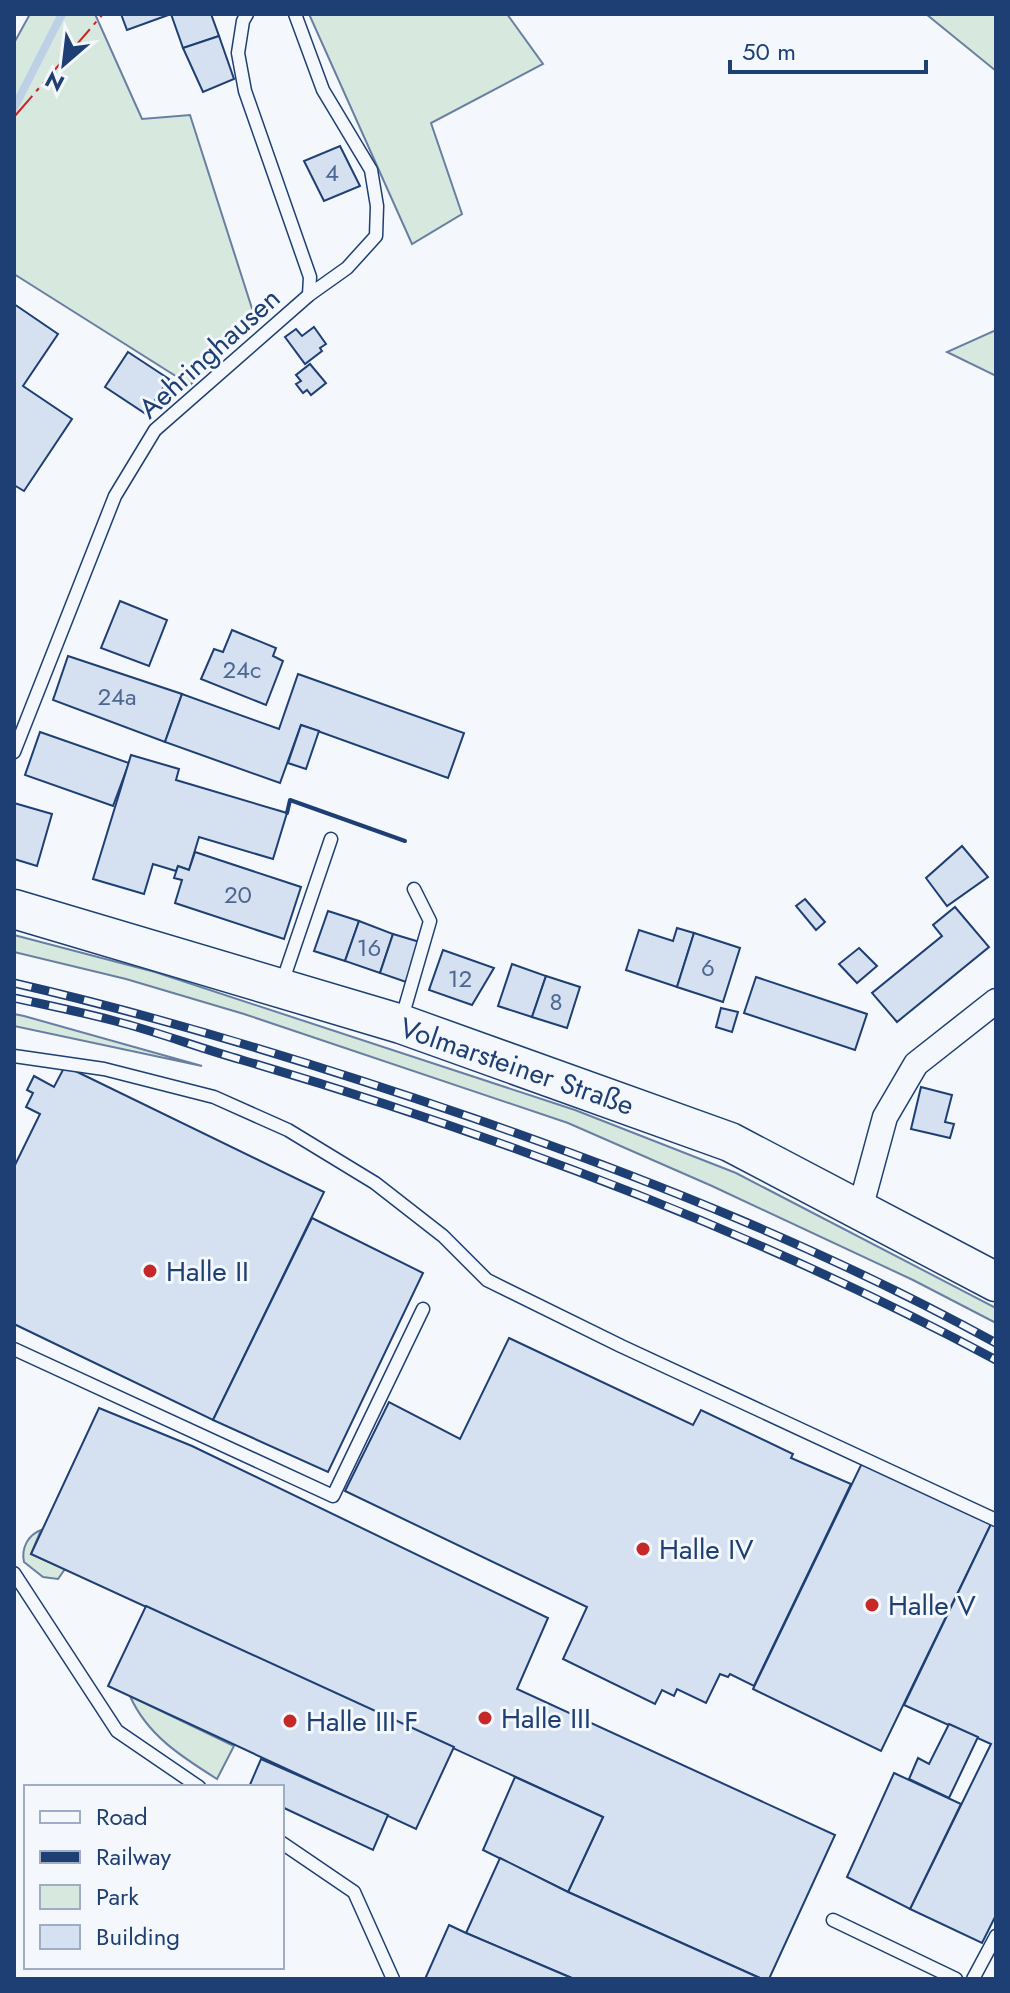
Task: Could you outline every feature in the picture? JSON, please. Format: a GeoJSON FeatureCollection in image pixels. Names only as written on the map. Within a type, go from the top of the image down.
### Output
{"type":"FeatureCollection","features":[{"type":"Feature","properties":{"kind":"main road","name":"Volmarsteiner Straße"},"geometry":{"type":"LineString","coordinates":[[14,909],[401,1024],[730,1142],[996,1282]]}},
{"type":"Feature","properties":{"kind":"street"},"geometry":{"type":"LineString","coordinates":[[860,1209],[885,1117],[916,1064],[996,1001]]}},
{"type":"Feature","properties":{"kind":"lane"},"geometry":{"type":"LineString","coordinates":[[247,14],[238,53],[245,91],[310,277],[309,295]]}},
{"type":"Feature","properties":{"kind":"lane","name":"Aehringhausen"},"geometry":{"type":"LineString","coordinates":[[14,752],[115,496],[155,430],[309,295],[347,268],[376,236],[377,206],[371,170],[323,90],[295,14]]}},
{"type":"Feature","properties":{"kind":"lane"},"geometry":{"type":"LineString","coordinates":[[280,989],[331,839]]}},
{"type":"Feature","properties":{"kind":"lane"},"geometry":{"type":"LineString","coordinates":[[401,1024],[430,921],[414,889]]}},
{"type":"Feature","properties":{"kind":"lane"},"geometry":{"type":"LineString","coordinates":[[14,1056],[104,1069],[214,1097],[288,1130],[375,1183],[443,1236],[487,1280],[621,1346],[996,1520]]}},
{"type":"Feature","properties":{"kind":"lane"},"geometry":{"type":"LineString","coordinates":[[14,1349],[333,1496],[423,1309]]}},
{"type":"Feature","properties":{"kind":"lane"},"geometry":{"type":"LineString","coordinates":[[14,1573],[117,1731],[196,1785]]}},
{"type":"Feature","properties":{"kind":"lane"},"geometry":{"type":"LineString","coordinates":[[284,1844],[354,1892],[393,1979]]}},
{"type":"Feature","properties":{"kind":"lane"},"geometry":{"type":"LineString","coordinates":[[833,1920],[956,1979]]}},
{"type":"Feature","properties":{"kind":"lane"},"geometry":{"type":"LineString","coordinates":[[973,1979],[996,1936]]}},
{"type":"Feature","properties":{"kind":"green space"},"geometry":{"type":"Polygon","coordinates":[[[30,14],[95,14],[142,119],[190,115],[256,321],[190,385],[14,274],[14,43],[30,14]]]}},
{"type":"Feature","properties":{"kind":"green space"},"geometry":{"type":"Polygon","coordinates":[[[309,14],[507,14],[543,64],[431,123],[462,214],[412,244],[309,14]]]}},
{"type":"Feature","properties":{"kind":"green space"},"geometry":{"type":"Polygon","coordinates":[[[926,14],[996,14],[996,71],[926,14]]]}},
{"type":"Feature","properties":{"kind":"green space"},"geometry":{"type":"Polygon","coordinates":[[[996,330],[996,376],[947,352],[996,330]]]}},
{"type":"Feature","properties":{"kind":"green space"},"geometry":{"type":"Polygon","coordinates":[[[14,935],[155,972],[575,1110],[736,1173],[996,1308],[996,1323],[913,1280],[712,1186],[568,1123],[244,1014],[126,979],[14,952],[14,935]]]}},
{"type":"Feature","properties":{"kind":"green space"},"geometry":{"type":"Polygon","coordinates":[[[14,1014],[24,1016],[202,1066],[14,1026],[14,1014]]]}},
{"type":"Feature","properties":{"kind":"green space"},"geometry":{"type":"Polygon","coordinates":[[[41,1530],[31,1554],[65,1569],[58,1579],[43,1577],[24,1562],[26,1543],[41,1530]]]}},
{"type":"Feature","properties":{"kind":"green space"},"geometry":{"type":"Polygon","coordinates":[[[130,1696],[234,1746],[217,1779],[156,1734],[130,1696]]]}},
{"type":"Feature","properties":{"kind":"building"},"geometry":{"type":"Polygon","coordinates":[[[121,14],[171,14],[127,30],[121,14]]]}},
{"type":"Feature","properties":{"kind":"building"},"geometry":{"type":"Polygon","coordinates":[[[171,14],[211,14],[219,36],[183,48],[171,14]]]}},
{"type":"Feature","properties":{"kind":"building"},"geometry":{"type":"Polygon","coordinates":[[[219,36],[234,79],[203,92],[183,48],[219,36]]]}},
{"type":"Feature","properties":{"kind":"building"},"geometry":{"type":"Polygon","coordinates":[[[340,146],[360,186],[324,201],[304,161],[340,146]]]}},
{"type":"Feature","properties":{"kind":"building"},"geometry":{"type":"Polygon","coordinates":[[[14,304],[58,334],[23,386],[72,419],[24,491],[14,485],[14,304]]]}},
{"type":"Feature","properties":{"kind":"building"},"geometry":{"type":"Polygon","coordinates":[[[314,327],[326,344],[305,364],[285,337],[296,329],[302,336],[314,327]]]}},
{"type":"Feature","properties":{"kind":"building"},"geometry":{"type":"Polygon","coordinates":[[[128,352],[169,379],[146,414],[105,387],[128,352]]]}},
{"type":"Feature","properties":{"kind":"building"},"geometry":{"type":"Polygon","coordinates":[[[310,364],[326,383],[311,395],[307,390],[303,393],[296,384],[301,381],[296,375],[310,364]]]}},
{"type":"Feature","properties":{"kind":"building"},"geometry":{"type":"Polygon","coordinates":[[[120,601],[167,620],[149,666],[101,648],[120,601]]]}},
{"type":"Feature","properties":{"kind":"building"},"geometry":{"type":"Polygon","coordinates":[[[232,630],[276,648],[273,656],[283,661],[266,705],[201,679],[214,649],[223,652],[232,630]]]}},
{"type":"Feature","properties":{"kind":"building"},"geometry":{"type":"Polygon","coordinates":[[[68,656],[182,694],[165,742],[53,700],[68,656]]]}},
{"type":"Feature","properties":{"kind":"building"},"geometry":{"type":"Polygon","coordinates":[[[298,674],[464,733],[448,778],[301,725],[280,783],[165,742],[182,694],[279,729],[298,674]]]}},
{"type":"Feature","properties":{"kind":"building"},"geometry":{"type":"Polygon","coordinates":[[[301,725],[319,731],[306,769],[288,763],[301,725]]]}},
{"type":"Feature","properties":{"kind":"building"},"geometry":{"type":"Polygon","coordinates":[[[40,732],[129,763],[113,806],[25,775],[40,732]]]}},
{"type":"Feature","properties":{"kind":"building"},"geometry":{"type":"Polygon","coordinates":[[[131,755],[179,769],[176,780],[287,813],[273,859],[199,837],[189,870],[178,866],[176,871],[153,864],[144,894],[93,879],[131,755]]]}},
{"type":"Feature","properties":{"kind":"building"},"geometry":{"type":"Polygon","coordinates":[[[14,803],[52,814],[37,866],[14,859],[14,803]]]}},
{"type":"Feature","properties":{"kind":"building"},"geometry":{"type":"Polygon","coordinates":[[[962,846],[988,877],[947,906],[926,878],[962,846]]]}},
{"type":"Feature","properties":{"kind":"building"},"geometry":{"type":"Polygon","coordinates":[[[195,852],[301,887],[284,939],[175,903],[182,880],[174,878],[178,866],[189,870],[195,852]]]}},
{"type":"Feature","properties":{"kind":"building"},"geometry":{"type":"Polygon","coordinates":[[[805,899],[825,922],[816,930],[796,906],[805,899]]]}},
{"type":"Feature","properties":{"kind":"building"},"geometry":{"type":"Polygon","coordinates":[[[955,907],[989,947],[897,1022],[872,993],[942,936],[933,925],[955,907]]]}},
{"type":"Feature","properties":{"kind":"building"},"geometry":{"type":"Polygon","coordinates":[[[328,911],[359,921],[345,961],[314,951],[328,911]]]}},
{"type":"Feature","properties":{"kind":"building"},"geometry":{"type":"Polygon","coordinates":[[[359,921],[393,934],[380,973],[345,961],[359,921]]]}},
{"type":"Feature","properties":{"kind":"building"},"geometry":{"type":"Polygon","coordinates":[[[677,928],[694,933],[677,987],[626,970],[639,930],[673,941],[677,928]]]}},
{"type":"Feature","properties":{"kind":"building"},"geometry":{"type":"Polygon","coordinates":[[[694,933],[740,948],[723,1002],[677,987],[694,933]]]}},
{"type":"Feature","properties":{"kind":"building"},"geometry":{"type":"Polygon","coordinates":[[[393,934],[423,943],[409,983],[380,973],[393,934]]]}},
{"type":"Feature","properties":{"kind":"building"},"geometry":{"type":"Polygon","coordinates":[[[859,948],[877,966],[857,983],[839,964],[859,948]]]}},
{"type":"Feature","properties":{"kind":"building"},"geometry":{"type":"Polygon","coordinates":[[[443,950],[494,968],[472,1005],[429,990],[443,950]]]}},
{"type":"Feature","properties":{"kind":"building"},"geometry":{"type":"Polygon","coordinates":[[[512,964],[546,976],[532,1017],[498,1006],[512,964]]]}},
{"type":"Feature","properties":{"kind":"building"},"geometry":{"type":"Polygon","coordinates":[[[546,976],[580,987],[567,1028],[532,1017],[546,976]]]}},
{"type":"Feature","properties":{"kind":"building"},"geometry":{"type":"Polygon","coordinates":[[[756,977],[867,1014],[855,1050],[744,1013],[756,977]]]}},
{"type":"Feature","properties":{"kind":"building"},"geometry":{"type":"Polygon","coordinates":[[[721,1008],[738,1012],[732,1032],[716,1027],[721,1008]]]}},
{"type":"Feature","properties":{"kind":"building","name":"Halle II"},"geometry":{"type":"Polygon","coordinates":[[[65,1066],[324,1192],[213,1420],[14,1324],[14,1167],[40,1114],[26,1107],[33,1093],[27,1090],[34,1076],[54,1087],[65,1066]]]}},
{"type":"Feature","properties":{"kind":"building"},"geometry":{"type":"Polygon","coordinates":[[[921,1087],[952,1095],[945,1122],[954,1124],[950,1138],[911,1129],[921,1087]]]}},
{"type":"Feature","properties":{"kind":"building","name":"Halle II"},"geometry":{"type":"Polygon","coordinates":[[[312,1218],[423,1273],[328,1472],[213,1420],[312,1218]]]}},
{"type":"Feature","properties":{"kind":"building","name":"Halle IV"},"geometry":{"type":"Polygon","coordinates":[[[509,1338],[693,1425],[701,1410],[793,1454],[791,1458],[851,1484],[754,1686],[730,1674],[728,1677],[720,1674],[706,1703],[677,1689],[674,1696],[662,1690],[655,1704],[563,1659],[587,1607],[345,1491],[389,1402],[460,1439],[509,1338]]]}},
{"type":"Feature","properties":{"kind":"building","name":"Halle III"},"geometry":{"type":"Polygon","coordinates":[[[99,1408],[192,1446],[548,1618],[517,1689],[835,1835],[769,1979],[762,1979],[568,1892],[603,1817],[31,1554],[99,1408]]]}},
{"type":"Feature","properties":{"kind":"building","name":"Halle V"},"geometry":{"type":"Polygon","coordinates":[[[863,1461],[991,1524],[881,1751],[753,1689],[863,1461]]]}},
{"type":"Feature","properties":{"kind":"building"},"geometry":{"type":"Polygon","coordinates":[[[991,1524],[996,1526],[996,1915],[982,1943],[910,1909],[991,1744],[904,1705],[991,1524]]]}},
{"type":"Feature","properties":{"kind":"building","name":"Halle III F"},"geometry":{"type":"Polygon","coordinates":[[[146,1606],[454,1747],[416,1829],[108,1686],[146,1606]]]}},
{"type":"Feature","properties":{"kind":"building"},"geometry":{"type":"Polygon","coordinates":[[[949,1724],[978,1737],[949,1798],[909,1779],[918,1758],[929,1764],[949,1724]]]}},
{"type":"Feature","properties":{"kind":"building"},"geometry":{"type":"Polygon","coordinates":[[[261,1759],[388,1815],[373,1850],[284,1808],[284,1785],[250,1785],[261,1759]]]}},
{"type":"Feature","properties":{"kind":"building"},"geometry":{"type":"Polygon","coordinates":[[[894,1773],[961,1804],[910,1909],[847,1877],[894,1773]]]}},
{"type":"Feature","properties":{"kind":"building"},"geometry":{"type":"Polygon","coordinates":[[[515,1777],[603,1817],[568,1892],[483,1850],[515,1777]]]}},
{"type":"Feature","properties":{"kind":"building"},"geometry":{"type":"Polygon","coordinates":[[[500,1858],[762,1979],[574,1979],[466,1933],[500,1858]]]}},
{"type":"Feature","properties":{"kind":"building"},"geometry":{"type":"Polygon","coordinates":[[[449,1925],[466,1933],[574,1979],[425,1979],[449,1925]]]}},
{"type":"Feature","properties":{"kind":"waterway"},"geometry":{"type":"LineString","coordinates":[[14,108],[62,14]]}},
{"type":"Feature","properties":{"kind":"railway"},"geometry":{"type":"LineString","coordinates":[[14,983],[245,1044],[540,1142],[739,1219],[869,1278],[996,1343]]}},
{"type":"Feature","properties":{"kind":"railway"},"geometry":{"type":"LineString","coordinates":[[14,998],[147,1030],[339,1089],[627,1190],[814,1270],[996,1360]]}},
{"type":"Feature","properties":{"kind":"wall"},"geometry":{"type":"LineString","coordinates":[[287,813],[290,800],[405,841]]}},
{"type":"Feature","properties":{"kind":"power"},"geometry":{"type":"LineString","coordinates":[[14,117],[103,14]]}},
{"type":"Feature","properties":{"kind":"place","name":"Halle II"},"geometry":{"type":"Point","coordinates":[150,1271]}},
{"type":"Feature","properties":{"kind":"place","name":"Halle IV"},"geometry":{"type":"Point","coordinates":[643,1549]}},
{"type":"Feature","properties":{"kind":"place","name":"Halle V"},"geometry":{"type":"Point","coordinates":[872,1605]}},
{"type":"Feature","properties":{"kind":"place","name":"Halle III"},"geometry":{"type":"Point","coordinates":[485,1718]}},
{"type":"Feature","properties":{"kind":"place","name":"Halle III F"},"geometry":{"type":"Point","coordinates":[290,1721]}}]}
